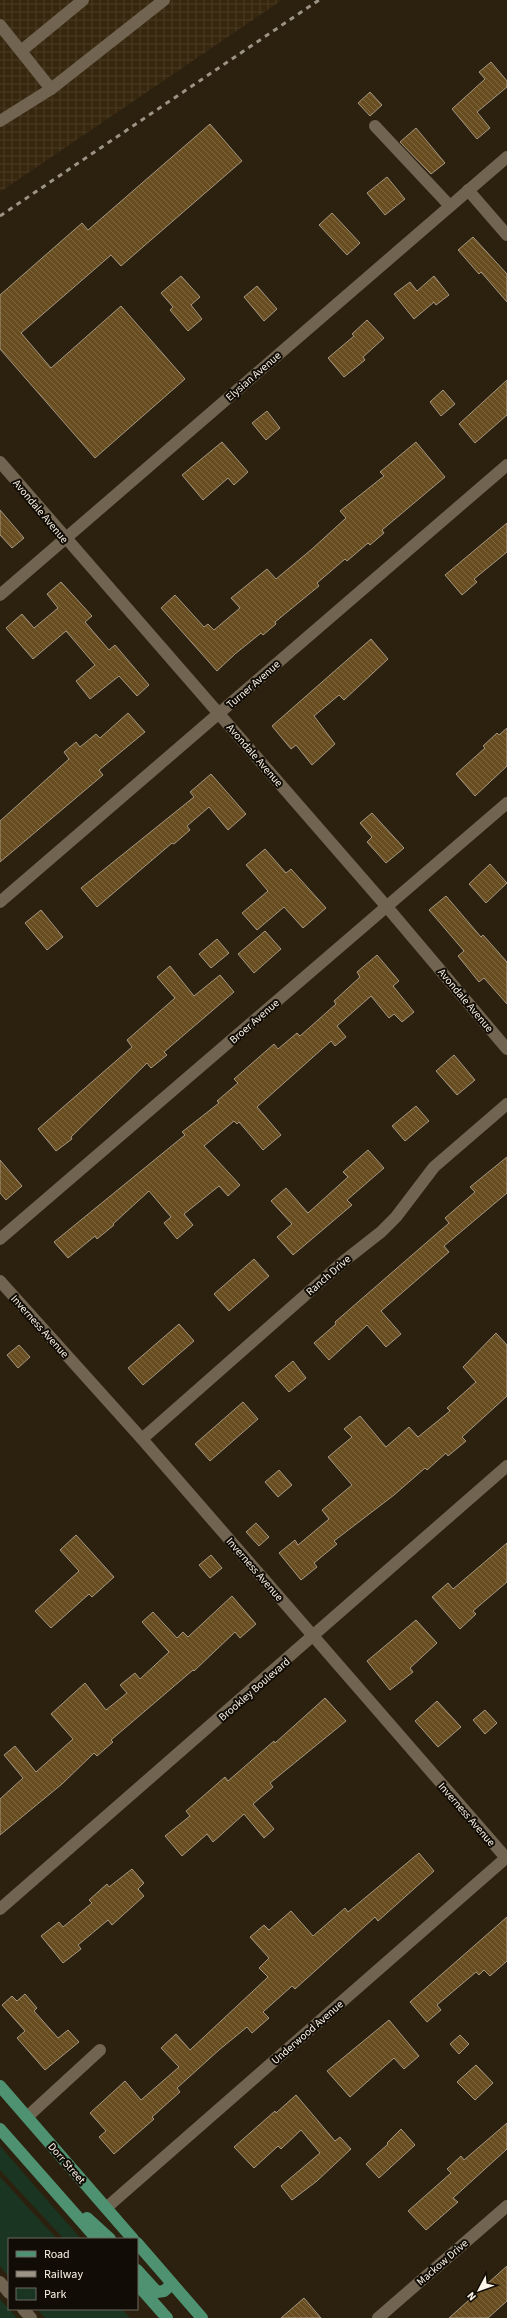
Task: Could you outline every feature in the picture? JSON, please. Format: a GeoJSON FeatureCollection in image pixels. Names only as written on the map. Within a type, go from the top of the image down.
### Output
{"type":"FeatureCollection","features":[{"type":"Feature","properties":{"kind":"main road","name":"Dorr Street"},"geometry":{"type":"LineString","coordinates":[[0,2086],[132,2238]]}},
{"type":"Feature","properties":{"kind":"main road"},"geometry":{"type":"LineString","coordinates":[[0,2129],[96,2238]]}},
{"type":"Feature","properties":{"kind":"main road"},"geometry":{"type":"LineString","coordinates":[[39,2174],[109,2238]]}},
{"type":"Feature","properties":{"kind":"main road"},"geometry":{"type":"LineString","coordinates":[[138,2244],[202,2318]]}},
{"type":"Feature","properties":{"kind":"main road"},"geometry":{"type":"LineString","coordinates":[[138,2271],[157,2292],[164,2291],[172,2284]]}},
{"type":"Feature","properties":{"kind":"main road"},"geometry":{"type":"LineString","coordinates":[[138,2285],[167,2318]]}},
{"type":"Feature","properties":{"kind":"street"},"geometry":{"type":"LineString","coordinates":[[21,51],[83,0]]}},
{"type":"Feature","properties":{"kind":"street"},"geometry":{"type":"LineString","coordinates":[[0,121],[51,89],[164,0]]}},
{"type":"Feature","properties":{"kind":"street"},"geometry":{"type":"LineString","coordinates":[[0,25],[51,89]]}},
{"type":"Feature","properties":{"kind":"street"},"geometry":{"type":"LineString","coordinates":[[375,126],[450,206]]}},
{"type":"Feature","properties":{"kind":"street","name":"Elysian Avenue"},"geometry":{"type":"LineString","coordinates":[[0,595],[507,157]]}},
{"type":"Feature","properties":{"kind":"street"},"geometry":{"type":"LineString","coordinates":[[468,190],[507,235]]}},
{"type":"Feature","properties":{"kind":"street","name":"Avondale Avenue"},"geometry":{"type":"LineString","coordinates":[[0,462],[64,539],[219,713],[387,907],[507,1049]]}},
{"type":"Feature","properties":{"kind":"street","name":"Turner Avenue"},"geometry":{"type":"LineString","coordinates":[[0,902],[507,465]]}},
{"type":"Feature","properties":{"kind":"street","name":"Broer Avenue"},"geometry":{"type":"LineString","coordinates":[[0,1239],[507,803]]}},
{"type":"Feature","properties":{"kind":"street","name":"Ranch Drive"},"geometry":{"type":"LineString","coordinates":[[142,1440],[344,1261],[381,1232],[396,1217],[434,1167],[507,1104]]}},
{"type":"Feature","properties":{"kind":"street","name":"Inverness Avenue"},"geometry":{"type":"LineString","coordinates":[[0,1280],[142,1440],[507,1858]]}},
{"type":"Feature","properties":{"kind":"street","name":"Brookley Boulevard"},"geometry":{"type":"LineString","coordinates":[[0,1909],[314,1637],[507,1466]]}},
{"type":"Feature","properties":{"kind":"street","name":"Underwood Avenue"},"geometry":{"type":"LineString","coordinates":[[106,2208],[507,1858]]}},
{"type":"Feature","properties":{"kind":"street"},"geometry":{"type":"LineString","coordinates":[[27,2117],[100,2050]]}},
{"type":"Feature","properties":{"kind":"street","name":"Mackow Drive"},"geometry":{"type":"LineString","coordinates":[[378,2318],[507,2206]]}},
{"type":"Feature","properties":{"kind":"street"},"geometry":{"type":"LineString","coordinates":[[0,2282],[8,2292]]}},
{"type":"Feature","properties":{"kind":"street"},"geometry":{"type":"LineString","coordinates":[[24,2310],[31,2318]]}},
{"type":"Feature","properties":{"kind":"shaded area"},"geometry":{"type":"Polygon","coordinates":[[[0,0],[282,0],[0,192],[0,0]]]}},
{"type":"Feature","properties":{"kind":"green space"},"geometry":{"type":"Polygon","coordinates":[[[0,2146],[80,2238],[63,2238],[0,2170],[0,2146]]]}},
{"type":"Feature","properties":{"kind":"green space"},"geometry":{"type":"Polygon","coordinates":[[[0,2177],[56,2238],[8,2238],[8,2276],[0,2266],[0,2177]]]}},
{"type":"Feature","properties":{"kind":"green space"},"geometry":{"type":"Polygon","coordinates":[[[0,2299],[8,2308],[8,2310],[10,2310],[17,2318],[0,2318],[0,2299]]]}},
{"type":"Feature","properties":{"kind":"green space"},"geometry":{"type":"Polygon","coordinates":[[[38,2310],[123,2310],[130,2318],[45,2318],[38,2310]]]}},
{"type":"Feature","properties":{"kind":"building"},"geometry":{"type":"Polygon","coordinates":[[[491,62],[507,81],[507,87],[477,112],[490,128],[477,139],[452,109],[485,79],[479,72],[491,62]]]}},
{"type":"Feature","properties":{"kind":"building"},"geometry":{"type":"Polygon","coordinates":[[[370,92],[382,105],[370,116],[358,103],[370,92]]]}},
{"type":"Feature","properties":{"kind":"building"},"geometry":{"type":"Polygon","coordinates":[[[210,124],[242,161],[121,266],[111,255],[21,333],[51,368],[121,306],[185,379],[95,458],[0,349],[0,295],[82,223],[88,230],[210,124]]]}},
{"type":"Feature","properties":{"kind":"building"},"geometry":{"type":"Polygon","coordinates":[[[416,128],[445,163],[431,174],[400,142],[416,128]]]}},
{"type":"Feature","properties":{"kind":"building"},"geometry":{"type":"Polygon","coordinates":[[[387,177],[405,199],[385,215],[367,193],[387,177]]]}},
{"type":"Feature","properties":{"kind":"building"},"geometry":{"type":"Polygon","coordinates":[[[332,213],[360,243],[347,255],[319,225],[332,213]]]}},
{"type":"Feature","properties":{"kind":"building"},"geometry":{"type":"Polygon","coordinates":[[[473,237],[507,274],[507,302],[481,272],[479,274],[458,250],[473,237]]]}},
{"type":"Feature","properties":{"kind":"building"},"geometry":{"type":"Polygon","coordinates":[[[181,276],[200,297],[191,305],[202,319],[188,331],[170,310],[173,307],[161,293],[181,276]]]}},
{"type":"Feature","properties":{"kind":"building"},"geometry":{"type":"Polygon","coordinates":[[[434,276],[449,295],[436,305],[434,302],[414,319],[394,294],[410,282],[417,291],[434,276]]]}},
{"type":"Feature","properties":{"kind":"building"},"geometry":{"type":"Polygon","coordinates":[[[257,286],[277,309],[264,321],[244,297],[257,286]]]}},
{"type":"Feature","properties":{"kind":"building"},"geometry":{"type":"Polygon","coordinates":[[[367,320],[384,338],[363,357],[365,360],[344,377],[328,358],[354,336],[352,334],[367,320]]]}},
{"type":"Feature","properties":{"kind":"building"},"geometry":{"type":"Polygon","coordinates":[[[507,380],[507,415],[475,443],[459,424],[507,380]]]}},
{"type":"Feature","properties":{"kind":"building"},"geometry":{"type":"Polygon","coordinates":[[[443,390],[455,404],[441,416],[430,402],[443,390]]]}},
{"type":"Feature","properties":{"kind":"building"},"geometry":{"type":"Polygon","coordinates":[[[267,411],[280,428],[266,440],[252,423],[267,411]]]}},
{"type":"Feature","properties":{"kind":"building"},"geometry":{"type":"Polygon","coordinates":[[[222,442],[248,472],[234,485],[228,478],[203,500],[182,475],[222,442]]]}},
{"type":"Feature","properties":{"kind":"building"},"geometry":{"type":"Polygon","coordinates":[[[416,442],[445,477],[382,530],[384,533],[370,545],[368,543],[347,561],[345,559],[317,583],[319,586],[275,622],[276,624],[263,635],[261,633],[217,671],[161,608],[175,595],[204,627],[208,624],[214,630],[240,608],[231,598],[267,569],[276,579],[312,549],[346,518],[340,511],[384,476],[380,472],[416,442]]]}},
{"type":"Feature","properties":{"kind":"building"},"geometry":{"type":"Polygon","coordinates":[[[0,510],[24,538],[12,548],[0,535],[0,510]]]}},
{"type":"Feature","properties":{"kind":"building"},"geometry":{"type":"Polygon","coordinates":[[[507,523],[507,552],[474,579],[477,582],[462,595],[445,575],[507,523]]]}},
{"type":"Feature","properties":{"kind":"building"},"geometry":{"type":"Polygon","coordinates":[[[61,582],[92,616],[85,622],[109,650],[115,645],[149,685],[137,696],[119,676],[90,699],[76,681],[95,665],[66,631],[33,659],[6,628],[22,614],[34,628],[58,608],[47,594],[61,582]]]}},
{"type":"Feature","properties":{"kind":"building"},"geometry":{"type":"Polygon","coordinates":[[[371,639],[388,659],[344,700],[339,695],[314,716],[335,744],[312,765],[296,745],[291,749],[272,726],[371,639]]]}},
{"type":"Feature","properties":{"kind":"building"},"geometry":{"type":"Polygon","coordinates":[[[128,713],[145,732],[99,770],[103,775],[0,862],[0,821],[69,759],[64,752],[76,742],[80,747],[96,734],[100,738],[128,713]]]}},
{"type":"Feature","properties":{"kind":"building"},"geometry":{"type":"Polygon","coordinates":[[[507,728],[507,766],[475,796],[456,774],[485,748],[483,746],[497,733],[499,735],[507,728]]]}},
{"type":"Feature","properties":{"kind":"building"},"geometry":{"type":"Polygon","coordinates":[[[211,774],[246,814],[228,830],[209,807],[187,826],[190,830],[174,844],[172,843],[97,907],[81,888],[194,797],[190,792],[211,774]]]}},
{"type":"Feature","properties":{"kind":"building"},"geometry":{"type":"Polygon","coordinates":[[[372,813],[404,848],[386,863],[367,842],[372,837],[360,823],[372,813]]]}},
{"type":"Feature","properties":{"kind":"building"},"geometry":{"type":"Polygon","coordinates":[[[265,849],[286,873],[291,869],[326,908],[303,928],[284,907],[257,930],[242,913],[268,891],[246,865],[265,849]]]}},
{"type":"Feature","properties":{"kind":"building"},"geometry":{"type":"Polygon","coordinates":[[[490,864],[507,883],[486,903],[469,884],[490,864]]]}},
{"type":"Feature","properties":{"kind":"building"},"geometry":{"type":"Polygon","coordinates":[[[446,896],[481,937],[483,935],[507,962],[507,1004],[484,978],[479,982],[458,956],[464,951],[429,910],[446,896]]]}},
{"type":"Feature","properties":{"kind":"building"},"geometry":{"type":"Polygon","coordinates":[[[41,910],[63,937],[47,950],[25,923],[41,910]]]}},
{"type":"Feature","properties":{"kind":"building"},"geometry":{"type":"Polygon","coordinates":[[[265,931],[281,949],[254,973],[238,954],[265,931]]]}},
{"type":"Feature","properties":{"kind":"building"},"geometry":{"type":"Polygon","coordinates":[[[217,939],[229,953],[211,968],[199,954],[217,939]]]}},
{"type":"Feature","properties":{"kind":"building"},"geometry":{"type":"Polygon","coordinates":[[[377,955],[399,981],[393,986],[414,1012],[402,1022],[394,1014],[389,1018],[371,996],[337,1026],[346,1037],[335,1046],[331,1041],[257,1107],[281,1135],[263,1150],[239,1122],[237,1124],[234,1121],[204,1146],[240,1185],[228,1196],[219,1186],[184,1214],[193,1225],[177,1239],[164,1223],[171,1217],[149,1191],[113,1224],[114,1225],[97,1239],[95,1236],[68,1258],[54,1242],[185,1135],[182,1132],[219,1103],[217,1101],[238,1083],[234,1079],[274,1044],[278,1049],[297,1033],[300,1036],[336,1004],[334,1001],[360,977],[357,972],[377,955]]]}},
{"type":"Feature","properties":{"kind":"building"},"geometry":{"type":"Polygon","coordinates":[[[170,966],[194,996],[220,975],[234,992],[164,1052],[167,1055],[151,1068],[147,1063],[71,1137],[72,1139],[56,1151],[38,1129],[132,1047],[127,1040],[175,998],[157,977],[170,966]]]}},
{"type":"Feature","properties":{"kind":"building"},"geometry":{"type":"Polygon","coordinates":[[[454,1055],[475,1080],[457,1095],[436,1071],[454,1055]]]}},
{"type":"Feature","properties":{"kind":"building"},"geometry":{"type":"Polygon","coordinates":[[[416,1106],[429,1121],[405,1141],[392,1126],[416,1106]]]}},
{"type":"Feature","properties":{"kind":"building"},"geometry":{"type":"Polygon","coordinates":[[[368,1150],[384,1168],[347,1200],[352,1205],[293,1255],[277,1237],[292,1224],[271,1201],[286,1188],[308,1213],[348,1177],[343,1172],[368,1150]]]}},
{"type":"Feature","properties":{"kind":"building"},"geometry":{"type":"Polygon","coordinates":[[[507,1157],[507,1193],[444,1246],[449,1252],[381,1311],[401,1334],[386,1347],[367,1325],[329,1360],[314,1343],[336,1324],[335,1322],[449,1223],[445,1218],[475,1192],[470,1187],[507,1157]]]}},
{"type":"Feature","properties":{"kind":"building"},"geometry":{"type":"Polygon","coordinates":[[[0,1160],[22,1186],[6,1200],[0,1193],[0,1160]]]}},
{"type":"Feature","properties":{"kind":"building"},"geometry":{"type":"Polygon","coordinates":[[[254,1259],[269,1276],[229,1311],[214,1294],[254,1259]]]}},
{"type":"Feature","properties":{"kind":"building"},"geometry":{"type":"Polygon","coordinates":[[[179,1324],[194,1341],[143,1385],[128,1368],[179,1324]]]}},
{"type":"Feature","properties":{"kind":"building"},"geometry":{"type":"Polygon","coordinates":[[[496,1333],[507,1345],[507,1396],[462,1437],[466,1441],[448,1456],[446,1453],[427,1470],[425,1468],[394,1495],[334,1541],[337,1544],[314,1563],[317,1567],[301,1580],[279,1553],[295,1540],[298,1545],[329,1519],[322,1510],[352,1485],[328,1457],[352,1437],[344,1429],[360,1416],[386,1447],[409,1427],[418,1437],[450,1411],[447,1408],[476,1382],[463,1367],[496,1333]]]}},
{"type":"Feature","properties":{"kind":"building"},"geometry":{"type":"Polygon","coordinates":[[[19,1345],[30,1357],[18,1368],[7,1355],[19,1345]]]}},
{"type":"Feature","properties":{"kind":"building"},"geometry":{"type":"Polygon","coordinates":[[[293,1361],[306,1378],[289,1392],[275,1376],[293,1361]]]}},
{"type":"Feature","properties":{"kind":"building"},"geometry":{"type":"Polygon","coordinates":[[[243,1402],[258,1419],[210,1461],[195,1444],[243,1402]]]}},
{"type":"Feature","properties":{"kind":"building"},"geometry":{"type":"Polygon","coordinates":[[[279,1470],[292,1485],[278,1497],[265,1482],[279,1470]]]}},
{"type":"Feature","properties":{"kind":"building"},"geometry":{"type":"Polygon","coordinates":[[[256,1523],[269,1537],[259,1546],[246,1532],[256,1523]]]}},
{"type":"Feature","properties":{"kind":"building"},"geometry":{"type":"Polygon","coordinates":[[[76,1535],[114,1577],[92,1597],[89,1594],[51,1628],[35,1611],[79,1571],[60,1550],[76,1535]]]}},
{"type":"Feature","properties":{"kind":"building"},"geometry":{"type":"Polygon","coordinates":[[[507,1543],[507,1582],[473,1611],[476,1614],[460,1629],[432,1597],[448,1583],[453,1589],[507,1543]]]}},
{"type":"Feature","properties":{"kind":"building"},"geometry":{"type":"Polygon","coordinates":[[[211,1555],[222,1568],[210,1578],[199,1565],[211,1555]]]}},
{"type":"Feature","properties":{"kind":"building"},"geometry":{"type":"Polygon","coordinates":[[[232,1596],[256,1624],[240,1638],[235,1632],[194,1671],[193,1670],[111,1740],[113,1742],[97,1756],[94,1753],[62,1784],[0,1835],[0,1799],[23,1778],[4,1755],[15,1746],[36,1772],[73,1739],[51,1714],[85,1683],[106,1710],[127,1693],[120,1685],[135,1673],[140,1679],[169,1652],[142,1622],[153,1612],[177,1638],[183,1632],[188,1637],[232,1596]]]}},
{"type":"Feature","properties":{"kind":"building"},"geometry":{"type":"Polygon","coordinates":[[[416,1620],[437,1643],[410,1668],[413,1672],[390,1690],[367,1661],[416,1620]]]}},
{"type":"Feature","properties":{"kind":"building"},"geometry":{"type":"Polygon","coordinates":[[[325,1698],[346,1721],[270,1783],[273,1787],[253,1804],[274,1829],[264,1838],[244,1814],[213,1842],[207,1834],[182,1856],[165,1836],[190,1816],[186,1811],[225,1777],[228,1781],[274,1741],[275,1743],[325,1698]]]}},
{"type":"Feature","properties":{"kind":"building"},"geometry":{"type":"Polygon","coordinates":[[[437,1701],[461,1727],[438,1747],[415,1721],[437,1701]]]}},
{"type":"Feature","properties":{"kind":"building"},"geometry":{"type":"Polygon","coordinates":[[[485,1710],[497,1723],[485,1734],[473,1720],[485,1710]]]}},
{"type":"Feature","properties":{"kind":"building"},"geometry":{"type":"Polygon","coordinates":[[[419,1853],[434,1871],[378,1921],[375,1917],[295,1989],[292,1986],[263,2012],[269,2018],[252,2033],[247,2027],[219,2050],[177,2088],[180,2092],[152,2117],[154,2119],[114,2154],[99,2137],[106,2131],[90,2113],[125,2081],[141,2100],[179,2067],[161,2048],[176,2034],[190,2050],[268,1977],[259,1968],[269,1958],[250,1937],[264,1925],[269,1930],[291,1911],[313,1936],[345,1908],[348,1912],[419,1853]]]}},
{"type":"Feature","properties":{"kind":"building"},"geometry":{"type":"Polygon","coordinates":[[[132,1869],[144,1883],[138,1889],[144,1896],[112,1925],[108,1920],[78,1945],[81,1949],[63,1963],[41,1936],[59,1922],[63,1927],[92,1903],[89,1900],[107,1884],[109,1887],[132,1869]]]}},
{"type":"Feature","properties":{"kind":"building"},"geometry":{"type":"Polygon","coordinates":[[[507,1917],[507,1961],[490,1976],[484,1970],[479,1975],[476,1972],[437,2005],[441,2010],[427,2022],[410,2002],[507,1917]]]}},
{"type":"Feature","properties":{"kind":"building"},"geometry":{"type":"Polygon","coordinates":[[[25,1994],[37,2008],[34,2011],[58,2038],[68,2030],[79,2042],[45,2070],[17,2038],[25,2031],[2,2005],[12,1996],[17,2001],[25,1994]]]}},
{"type":"Feature","properties":{"kind":"building"},"geometry":{"type":"Polygon","coordinates":[[[389,2020],[419,2056],[404,2069],[394,2058],[350,2097],[327,2071],[389,2020]]]}},
{"type":"Feature","properties":{"kind":"building"},"geometry":{"type":"Polygon","coordinates":[[[460,2035],[469,2044],[459,2054],[450,2044],[460,2035]]]}},
{"type":"Feature","properties":{"kind":"building"},"geometry":{"type":"Polygon","coordinates":[[[476,2065],[493,2083],[475,2100],[457,2082],[476,2065]]]}},
{"type":"Feature","properties":{"kind":"building"},"geometry":{"type":"Polygon","coordinates":[[[296,2095],[335,2141],[340,2137],[351,2149],[317,2181],[292,2200],[281,2186],[320,2153],[301,2130],[281,2149],[278,2146],[254,2168],[234,2147],[275,2111],[276,2113],[296,2095]]]}},
{"type":"Feature","properties":{"kind":"building"},"geometry":{"type":"Polygon","coordinates":[[[507,2123],[507,2149],[453,2198],[458,2202],[426,2230],[408,2211],[451,2173],[447,2169],[461,2156],[464,2160],[507,2123]]]}},
{"type":"Feature","properties":{"kind":"building"},"geometry":{"type":"Polygon","coordinates":[[[401,2129],[415,2145],[379,2178],[366,2164],[388,2144],[387,2143],[401,2129]]]}},
{"type":"Feature","properties":{"kind":"building"},"geometry":{"type":"Polygon","coordinates":[[[507,2266],[507,2301],[488,2318],[449,2318],[507,2266]]]}},
{"type":"Feature","properties":{"kind":"building"},"geometry":{"type":"Polygon","coordinates":[[[304,2298],[321,2318],[281,2318],[304,2298]]]}},
{"type":"Feature","properties":{"kind":"railway"},"geometry":{"type":"LineString","coordinates":[[0,216],[319,0]]}}]}
